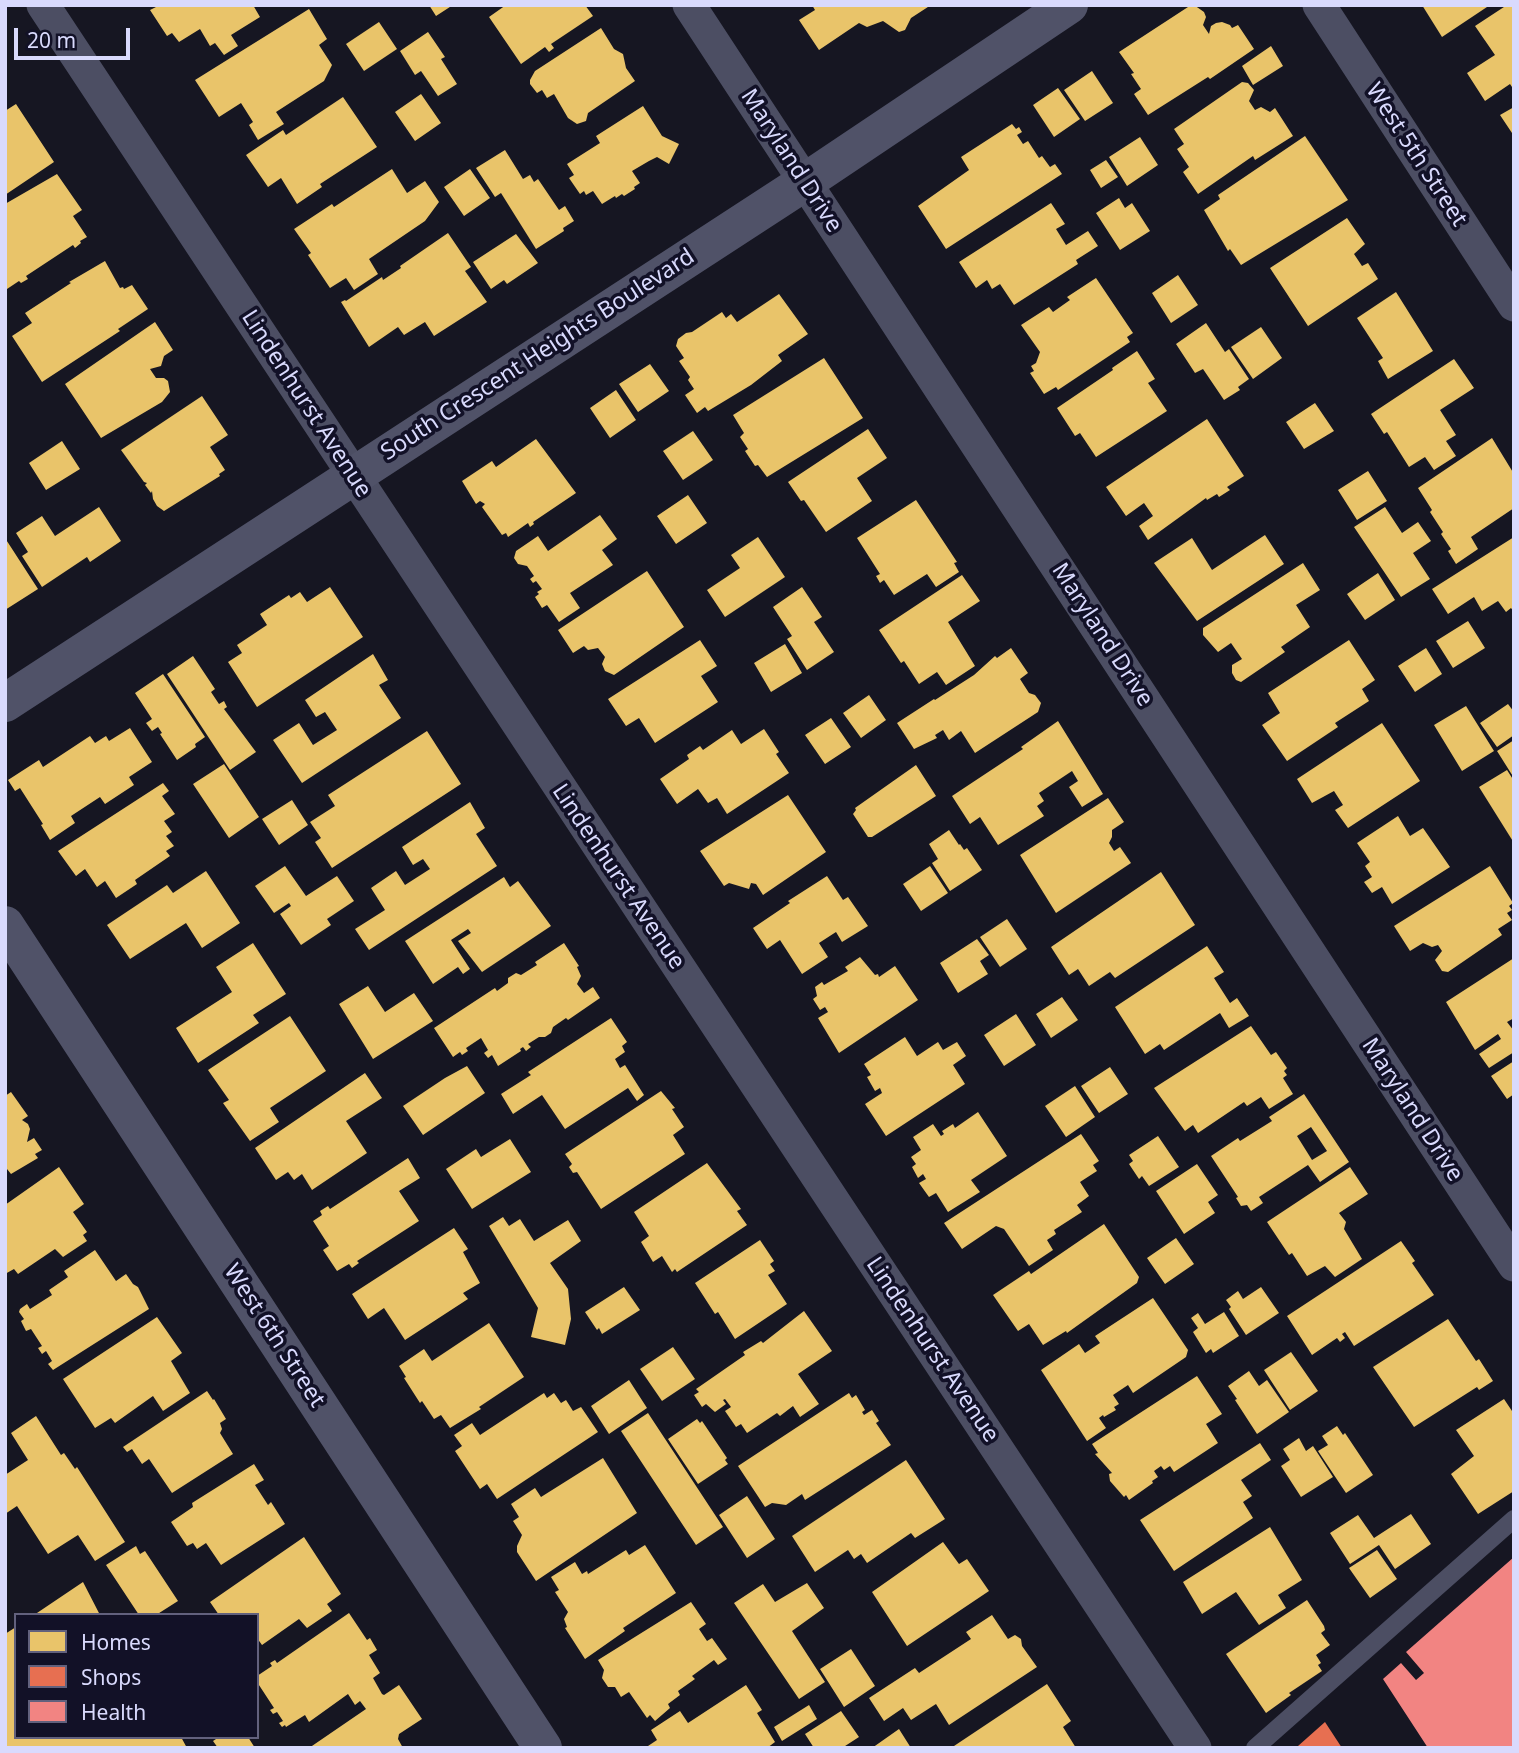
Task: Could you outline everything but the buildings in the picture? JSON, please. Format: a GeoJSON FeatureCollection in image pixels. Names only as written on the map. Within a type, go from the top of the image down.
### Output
{"type":"FeatureCollection","features":[{"type":"Feature","properties":{"kind":"street","name":"Lindenhurst Avenue"},"geometry":{"type":"LineString","coordinates":[[43,5],[1195,1748]]}},
{"type":"Feature","properties":{"kind":"street","name":"Maryland Drive"},"geometry":{"type":"LineString","coordinates":[[689,5],[1514,1265]]}},
{"type":"Feature","properties":{"kind":"street","name":"South Crescent Heights Boulevard"},"geometry":{"type":"LineString","coordinates":[[5,703],[804,182],[1069,5]]}},
{"type":"Feature","properties":{"kind":"street","name":"West 5th Street"},"geometry":{"type":"LineString","coordinates":[[1319,5],[1514,305]]}},
{"type":"Feature","properties":{"kind":"street","name":"West 6th Street"},"geometry":{"type":"LineString","coordinates":[[5,925],[543,1748]]}},
{"type":"Feature","properties":{"kind":"lane"},"geometry":{"type":"LineString","coordinates":[[1255,1748],[1514,1519]]}}]}
